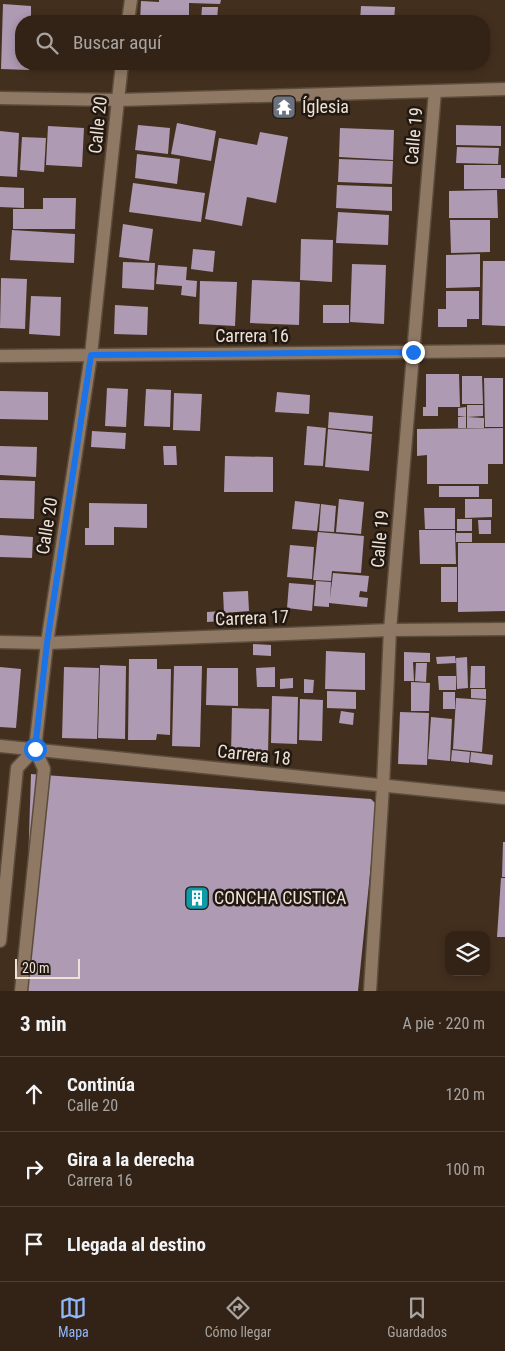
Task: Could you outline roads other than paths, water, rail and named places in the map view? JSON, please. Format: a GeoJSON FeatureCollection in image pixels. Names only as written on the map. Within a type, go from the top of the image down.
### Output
{"type":"FeatureCollection","features":[{"type":"Feature","properties":{"kind":"street"},"geometry":{"type":"LineString","coordinates":[[129,15],[131,0]]}},
{"type":"Feature","properties":{"kind":"street","name":"Calle 20"},"geometry":{"type":"LineString","coordinates":[[21,991],[44,769],[35,749],[47,643],[91,355],[121,70]]}},
{"type":"Feature","properties":{"kind":"street"},"geometry":{"type":"LineString","coordinates":[[0,98],[118,100],[505,89]]}},
{"type":"Feature","properties":{"kind":"street","name":"Calle 19"},"geometry":{"type":"LineString","coordinates":[[370,991],[383,786],[390,630],[435,91]]}},
{"type":"Feature","properties":{"kind":"street","name":"Carrera 16"},"geometry":{"type":"LineString","coordinates":[[0,356],[505,351]]}},
{"type":"Feature","properties":{"kind":"street","name":"Carrera 17"},"geometry":{"type":"LineString","coordinates":[[0,642],[47,643],[390,630],[505,629]]}},
{"type":"Feature","properties":{"kind":"street","name":"Carrera 18"},"geometry":{"type":"LineString","coordinates":[[0,746],[505,798]]}},
{"type":"Feature","properties":{"kind":"street"},"geometry":{"type":"LineString","coordinates":[[0,941],[17,768],[35,749]]}},
{"type":"Feature","properties":{"kind":"place","name":"Íglesia"},"geometry":{"type":"Point","coordinates":[284,107]}},
{"type":"Feature","properties":{"kind":"place","name":"CONCHA CUSTICA"},"geometry":{"type":"Point","coordinates":[197,898]}}]}
